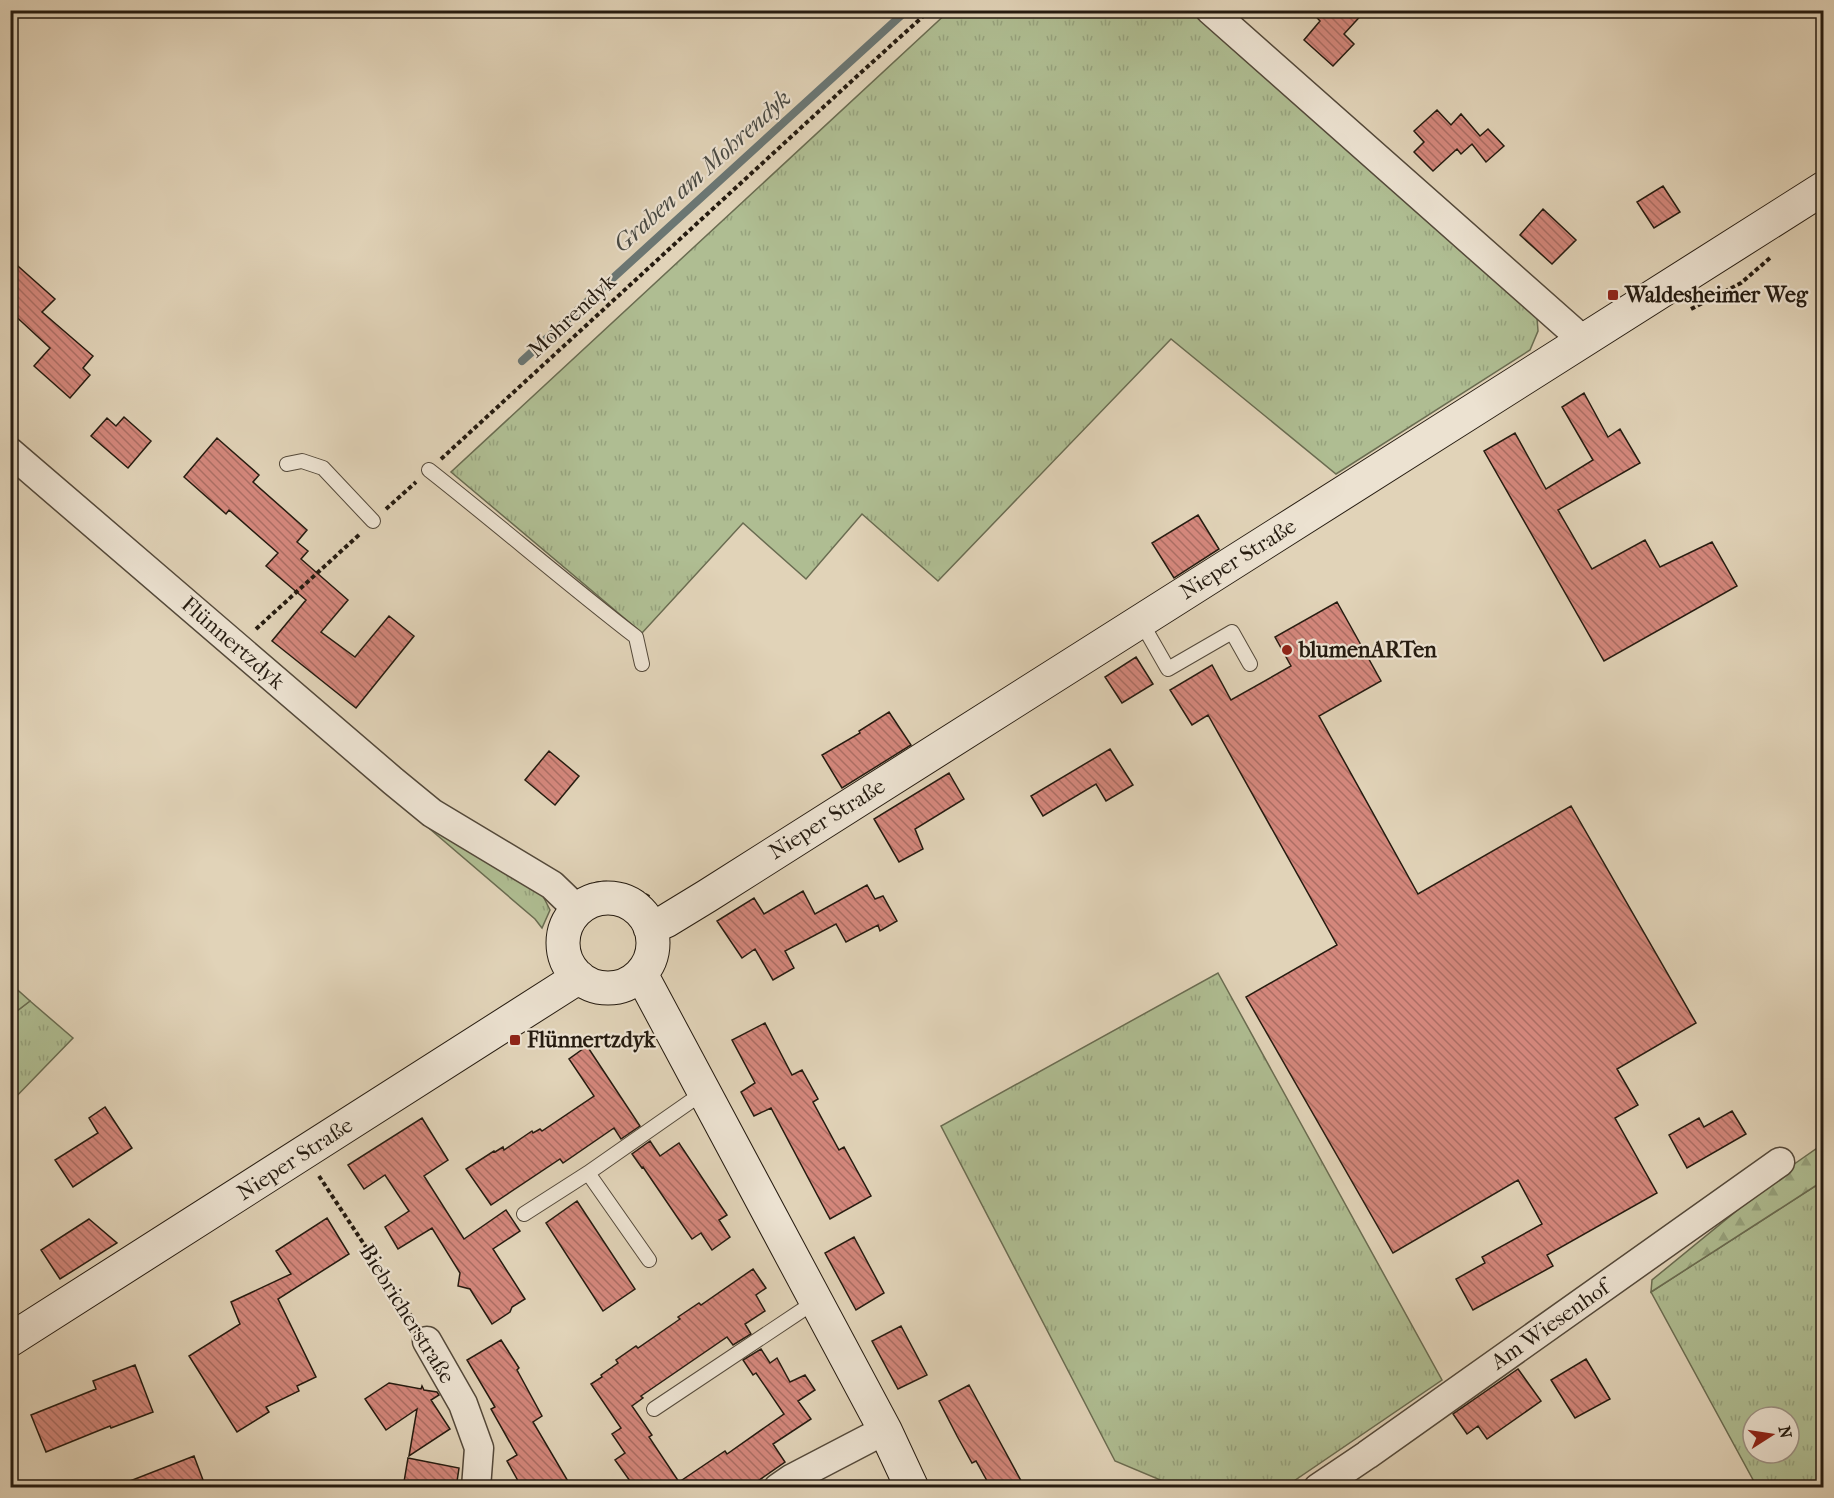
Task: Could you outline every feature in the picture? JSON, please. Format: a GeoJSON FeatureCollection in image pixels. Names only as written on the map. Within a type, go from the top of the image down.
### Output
{"type":"FeatureCollection","features":[{"type":"Feature","properties":{"kind":"main road","name":"Nieper Straße"},"geometry":{"type":"LineString","coordinates":[[658,924],[1824,188]]}},
{"type":"Feature","properties":{"kind":"main road"},"geometry":{"type":"LineString","coordinates":[[645,981],[617,988],[604,988],[572,981],[564,951],[564,936],[572,904],[612,898],[625,901],[644,917],[658,924],[645,981],[885,1430],[912,1488]]}},
{"type":"Feature","properties":{"kind":"main road","name":"Nieper Straße"},"geometry":{"type":"LineString","coordinates":[[10,1340],[572,981]]}},
{"type":"Feature","properties":{"kind":"street"},"geometry":{"type":"LineString","coordinates":[[1210,10],[1584,341]]}},
{"type":"Feature","properties":{"kind":"street","name":"Flünnertzdyk"},"geometry":{"type":"LineString","coordinates":[[10,452],[432,813],[537,874],[572,904]]}},
{"type":"Feature","properties":{"kind":"street","name":"Am Wiesenhof"},"geometry":{"type":"LineString","coordinates":[[1318,1488],[1780,1162]]}},
{"type":"Feature","properties":{"kind":"street","name":"Biebricherstraße"},"geometry":{"type":"LineString","coordinates":[[427,1341],[463,1404],[479,1448],[476,1488]]}},
{"type":"Feature","properties":{"kind":"street"},"geometry":{"type":"LineString","coordinates":[[778,1488],[885,1430]]}},
{"type":"Feature","properties":{"kind":"lane"},"geometry":{"type":"LineString","coordinates":[[287,464],[302,460],[323,468],[373,521]]}},
{"type":"Feature","properties":{"kind":"lane"},"geometry":{"type":"LineString","coordinates":[[429,470],[636,637],[642,664]]}},
{"type":"Feature","properties":{"kind":"lane"},"geometry":{"type":"LineString","coordinates":[[1140,620],[1168,669],[1232,632],[1250,664]]}},
{"type":"Feature","properties":{"kind":"lane"},"geometry":{"type":"LineString","coordinates":[[524,1214],[588,1173],[704,1092]]}},
{"type":"Feature","properties":{"kind":"lane"},"geometry":{"type":"LineString","coordinates":[[588,1173],[649,1260]]}},
{"type":"Feature","properties":{"kind":"lane"},"geometry":{"type":"LineString","coordinates":[[654,1409],[816,1301]]}},
{"type":"Feature","properties":{"kind":"path","name":"Mohrendyk"},"geometry":{"type":"LineString","coordinates":[[238,646],[930,10]]}},
{"type":"Feature","properties":{"kind":"path"},"geometry":{"type":"LineString","coordinates":[[645,981],[632,999],[597,1002],[584,998],[572,981],[552,966],[549,936],[553,917],[572,904],[580,889],[593,884],[624,884],[649,897],[661,910],[658,924]]}},
{"type":"Feature","properties":{"kind":"path","name":"Biebricherstraße"},"geometry":{"type":"LineString","coordinates":[[304,1153],[427,1341]]}},
{"type":"Feature","properties":{"kind":"green space"},"geometry":{"type":"Polygon","coordinates":[[[949,11],[1194,11],[1537,317],[1538,331],[1530,350],[1336,474],[1171,339],[938,581],[862,514],[806,579],[743,523],[642,633],[451,472],[949,11]]]}},
{"type":"Feature","properties":{"kind":"green space"},"geometry":{"type":"Polygon","coordinates":[[[417,818],[540,890],[550,910],[542,928],[535,919],[417,818]]]}},
{"type":"Feature","properties":{"kind":"green space"},"geometry":{"type":"Polygon","coordinates":[[[1218,973],[1442,1380],[1285,1487],[1177,1487],[1115,1461],[941,1126],[1218,973]]]}},
{"type":"Feature","properties":{"kind":"green space"},"geometry":{"type":"Polygon","coordinates":[[[11,984],[30,1001],[13,1014],[11,1012],[11,984]]]}},
{"type":"Feature","properties":{"kind":"green space"},"geometry":{"type":"Polygon","coordinates":[[[30,1001],[73,1038],[11,1102],[11,1012],[13,1014],[30,1001]]]}},
{"type":"Feature","properties":{"kind":"green space"},"geometry":{"type":"Polygon","coordinates":[[[1823,1144],[1823,1181],[1651,1292],[1652,1280],[1790,1167],[1823,1144]]]}},
{"type":"Feature","properties":{"kind":"green space"},"geometry":{"type":"Polygon","coordinates":[[[1823,1181],[1823,1487],[1757,1487],[1745,1465],[1801,1465],[1801,1405],[1741,1405],[1741,1458],[1651,1292],[1823,1181]]]}},
{"type":"Feature","properties":{"kind":"building"},"geometry":{"type":"Polygon","coordinates":[[[1310,10],[1366,10],[1344,34],[1354,44],[1333,66],[1304,40],[1320,21],[1310,10]]]}},
{"type":"Feature","properties":{"kind":"building"},"geometry":{"type":"Polygon","coordinates":[[[1437,110],[1451,125],[1461,114],[1480,136],[1488,129],[1504,146],[1486,162],[1472,144],[1461,154],[1457,149],[1433,171],[1414,152],[1424,142],[1414,131],[1437,110]]]}},
{"type":"Feature","properties":{"kind":"building"},"geometry":{"type":"Polygon","coordinates":[[[1663,186],[1680,212],[1654,228],[1637,202],[1663,186]]]}},
{"type":"Feature","properties":{"kind":"building"},"geometry":{"type":"Polygon","coordinates":[[[1543,209],[1576,240],[1552,264],[1520,235],[1543,209]]]}},
{"type":"Feature","properties":{"kind":"building"},"geometry":{"type":"Polygon","coordinates":[[[10,259],[55,299],[42,312],[93,356],[83,368],[90,375],[70,398],[34,366],[50,348],[10,311],[10,259]]]}},
{"type":"Feature","properties":{"kind":"building"},"geometry":{"type":"Polygon","coordinates":[[[1584,393],[1608,437],[1620,429],[1640,463],[1558,510],[1592,569],[1645,540],[1660,567],[1712,542],[1737,586],[1604,661],[1484,451],[1515,433],[1546,489],[1593,460],[1562,407],[1584,393]]]}},
{"type":"Feature","properties":{"kind":"building"},"geometry":{"type":"Polygon","coordinates":[[[124,417],[151,441],[128,468],[91,436],[107,418],[116,426],[124,417]]]}},
{"type":"Feature","properties":{"kind":"building"},"geometry":{"type":"Polygon","coordinates":[[[217,438],[259,475],[253,482],[307,530],[297,542],[308,551],[301,559],[348,600],[321,632],[355,657],[389,616],[414,636],[356,708],[272,641],[306,600],[266,566],[278,553],[229,510],[226,514],[184,477],[217,438]]]}},
{"type":"Feature","properties":{"kind":"building"},"geometry":{"type":"Polygon","coordinates":[[[1198,515],[1219,549],[1174,578],[1152,543],[1198,515]]]}},
{"type":"Feature","properties":{"kind":"building"},"geometry":{"type":"Polygon","coordinates":[[[1337,602],[1381,681],[1319,716],[1418,894],[1571,806],[1696,1023],[1617,1069],[1638,1105],[1615,1118],[1657,1193],[1547,1255],[1553,1266],[1473,1310],[1456,1279],[1485,1263],[1482,1257],[1542,1224],[1518,1180],[1393,1253],[1246,997],[1337,945],[1208,715],[1192,725],[1170,690],[1212,665],[1231,700],[1291,666],[1275,637],[1337,602]]]}},
{"type":"Feature","properties":{"kind":"building"},"geometry":{"type":"Polygon","coordinates":[[[1136,657],[1153,684],[1122,703],[1105,677],[1136,657]]]}},
{"type":"Feature","properties":{"kind":"building"},"geometry":{"type":"Polygon","coordinates":[[[889,712],[911,745],[842,788],[822,755],[860,733],[859,731],[889,712]]]}},
{"type":"Feature","properties":{"kind":"building"},"geometry":{"type":"Polygon","coordinates":[[[1110,749],[1133,785],[1106,801],[1096,784],[1043,816],[1031,796],[1110,749]]]}},
{"type":"Feature","properties":{"kind":"building"},"geometry":{"type":"Polygon","coordinates":[[[549,751],[579,776],[555,805],[525,780],[549,751]]]}},
{"type":"Feature","properties":{"kind":"building"},"geometry":{"type":"Polygon","coordinates":[[[949,773],[964,799],[915,829],[923,849],[899,862],[874,819],[949,773]]]}},
{"type":"Feature","properties":{"kind":"building"},"geometry":{"type":"Polygon","coordinates":[[[867,885],[875,899],[883,896],[897,921],[880,931],[878,925],[846,942],[836,924],[785,951],[794,968],[773,980],[755,949],[742,958],[717,921],[754,898],[764,914],[803,891],[815,914],[867,885]]]}},
{"type":"Feature","properties":{"kind":"building"},"geometry":{"type":"Polygon","coordinates":[[[765,1023],[792,1075],[802,1070],[818,1099],[813,1102],[839,1150],[844,1147],[871,1196],[830,1219],[771,1108],[754,1116],[741,1092],[755,1083],[732,1040],[765,1023]]]}},
{"type":"Feature","properties":{"kind":"building"},"geometry":{"type":"Polygon","coordinates":[[[587,1046],[640,1126],[621,1139],[614,1128],[563,1163],[560,1159],[491,1205],[466,1169],[494,1151],[503,1147],[504,1150],[532,1131],[533,1133],[540,1129],[542,1131],[594,1096],[569,1059],[587,1046]]]}},
{"type":"Feature","properties":{"kind":"building"},"geometry":{"type":"Polygon","coordinates":[[[105,1107],[132,1148],[73,1187],[55,1160],[98,1133],[89,1118],[105,1107]]]}},
{"type":"Feature","properties":{"kind":"building"},"geometry":{"type":"Polygon","coordinates":[[[1732,1111],[1746,1134],[1687,1168],[1669,1135],[1699,1118],[1704,1127],[1732,1111]]]}},
{"type":"Feature","properties":{"kind":"building"},"geometry":{"type":"Polygon","coordinates":[[[422,1118],[448,1160],[424,1176],[464,1239],[506,1210],[520,1231],[493,1249],[525,1299],[492,1324],[470,1289],[458,1286],[460,1273],[432,1228],[398,1249],[385,1227],[409,1211],[385,1175],[364,1189],[348,1165],[422,1118]]]}},
{"type":"Feature","properties":{"kind":"building"},"geometry":{"type":"Polygon","coordinates":[[[650,1141],[660,1156],[679,1143],[727,1215],[719,1220],[730,1237],[712,1250],[701,1233],[692,1239],[632,1154],[650,1141]]]}},
{"type":"Feature","properties":{"kind":"building"},"geometry":{"type":"Polygon","coordinates":[[[577,1201],[635,1289],[603,1311],[546,1223],[577,1201]]]}},
{"type":"Feature","properties":{"kind":"building"},"geometry":{"type":"Polygon","coordinates":[[[327,1218],[349,1254],[278,1299],[316,1377],[297,1386],[299,1391],[266,1407],[269,1412],[237,1432],[189,1356],[240,1324],[231,1302],[291,1274],[276,1251],[327,1218]]]}},
{"type":"Feature","properties":{"kind":"building"},"geometry":{"type":"Polygon","coordinates":[[[89,1219],[117,1243],[60,1279],[41,1250],[89,1219]]]}},
{"type":"Feature","properties":{"kind":"building"},"geometry":{"type":"Polygon","coordinates":[[[854,1237],[884,1293],[856,1310],[825,1253],[854,1237]]]}},
{"type":"Feature","properties":{"kind":"building"},"geometry":{"type":"Polygon","coordinates":[[[753,1269],[766,1288],[756,1295],[765,1311],[745,1324],[751,1334],[733,1345],[727,1337],[641,1396],[643,1398],[632,1406],[652,1435],[649,1437],[679,1482],[725,1451],[727,1454],[784,1414],[756,1373],[753,1375],[743,1360],[761,1349],[770,1363],[777,1358],[790,1382],[805,1375],[815,1390],[798,1401],[811,1419],[773,1444],[785,1462],[748,1488],[635,1488],[615,1460],[625,1453],[612,1434],[621,1428],[591,1384],[618,1363],[616,1360],[636,1346],[638,1348],[680,1319],[678,1317],[699,1303],[701,1305],[753,1269]]]}},
{"type":"Feature","properties":{"kind":"building"},"geometry":{"type":"Polygon","coordinates":[[[901,1326],[927,1375],[898,1389],[872,1341],[901,1326]]]}},
{"type":"Feature","properties":{"kind":"building"},"geometry":{"type":"Polygon","coordinates":[[[501,1340],[519,1368],[517,1370],[542,1416],[533,1422],[572,1488],[522,1488],[507,1461],[517,1455],[491,1409],[495,1407],[467,1360],[501,1340]]]}},
{"type":"Feature","properties":{"kind":"building"},"geometry":{"type":"Polygon","coordinates":[[[1586,1359],[1610,1399],[1575,1418],[1551,1380],[1586,1359]]]}},
{"type":"Feature","properties":{"kind":"building"},"geometry":{"type":"Polygon","coordinates":[[[135,1365],[153,1412],[111,1428],[110,1426],[46,1452],[31,1415],[96,1389],[93,1381],[135,1365]]]}},
{"type":"Feature","properties":{"kind":"building"},"geometry":{"type":"Polygon","coordinates":[[[1518,1369],[1541,1401],[1487,1439],[1478,1426],[1467,1434],[1453,1414],[1518,1369]]]}},
{"type":"Feature","properties":{"kind":"building"},"geometry":{"type":"Polygon","coordinates":[[[389,1383],[421,1389],[422,1386],[424,1390],[437,1392],[439,1395],[431,1400],[450,1429],[409,1456],[417,1409],[386,1430],[365,1399],[389,1383]]]}},
{"type":"Feature","properties":{"kind":"building"},"geometry":{"type":"Polygon","coordinates":[[[969,1385],[1025,1488],[991,1488],[976,1461],[972,1463],[957,1436],[939,1401],[969,1385]]]}},
{"type":"Feature","properties":{"kind":"building"},"geometry":{"type":"Polygon","coordinates":[[[194,1456],[206,1488],[117,1488],[117,1486],[194,1456]]]}},
{"type":"Feature","properties":{"kind":"building"},"geometry":{"type":"Polygon","coordinates":[[[408,1458],[459,1468],[456,1488],[403,1488],[408,1458]]]}},
{"type":"Feature","properties":{"kind":"waterway","name":"Graben am Mohrendyk"},"geometry":{"type":"LineString","coordinates":[[522,361],[907,10]]}},
{"type":"Feature","properties":{"kind":"place","name":"Waldesheimer Weg"},"geometry":{"type":"Point","coordinates":[1613,295]}},
{"type":"Feature","properties":{"kind":"place","name":"blumenARTen"},"geometry":{"type":"Point","coordinates":[1287,650]}},
{"type":"Feature","properties":{"kind":"place","name":"Flünnertzdyk"},"geometry":{"type":"Point","coordinates":[515,1040]}}]}
